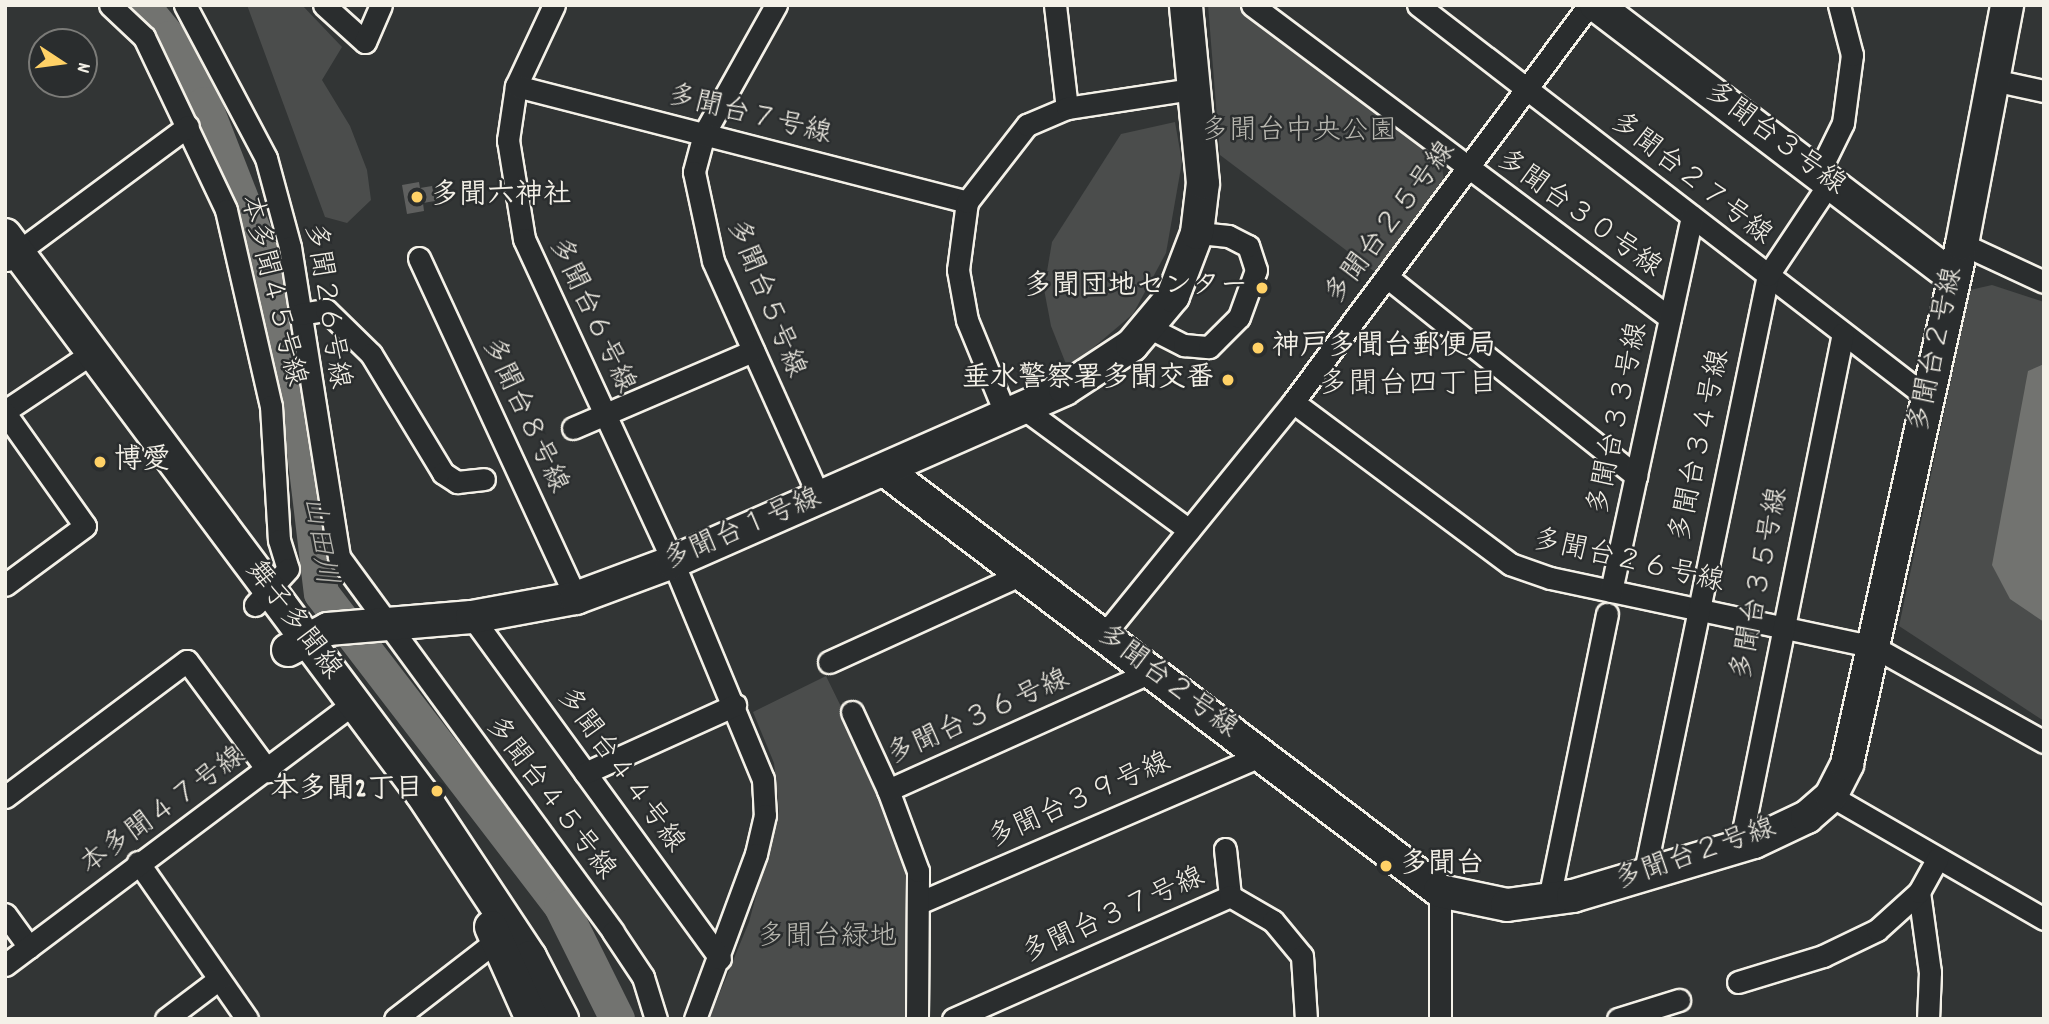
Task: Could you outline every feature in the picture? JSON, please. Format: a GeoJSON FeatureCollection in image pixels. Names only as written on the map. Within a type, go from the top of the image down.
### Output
{"type":"FeatureCollection","features":[{"type":"Feature","properties":{"kind":"street"},"geometry":{"type":"LineString","coordinates":[[8,253],[188,126],[144,37],[110,5]]}},
{"type":"Feature","properties":{"kind":"street","name":"多聞２６号線"},"geometry":{"type":"LineString","coordinates":[[185,5],[266,158],[290,247],[339,556],[382,622]]}},
{"type":"Feature","properties":{"kind":"street"},"geometry":{"type":"LineString","coordinates":[[324,5],[365,43],[381,5]]}},
{"type":"Feature","properties":{"kind":"street","name":"多聞台６号線"},"geometry":{"type":"LineString","coordinates":[[554,5],[516,86],[508,140],[524,239],[673,562],[735,705],[763,779],[765,815],[720,958],[695,1019]]}},
{"type":"Feature","properties":{"kind":"street","name":"多聞台５号線"},"geometry":{"type":"LineString","coordinates":[[776,5],[704,134],[694,172],[701,219],[754,351],[820,499]]}},
{"type":"Feature","properties":{"kind":"street"},"geometry":{"type":"LineString","coordinates":[[1055,5],[1067,108]]}},
{"type":"Feature","properties":{"kind":"street","name":"多聞台１号線"},"geometry":{"type":"LineString","coordinates":[[307,639],[382,622],[472,617],[576,598],[673,562],[886,471],[1065,389],[1150,328],[1173,296],[1197,233],[1203,183],[1197,88],[1186,5]]}},
{"type":"Feature","properties":{"kind":"street","name":"多聞台３０号線"},"geometry":{"type":"LineString","coordinates":[[1252,5],[1670,317]]}},
{"type":"Feature","properties":{"kind":"street","name":"多聞台２７号線"},"geometry":{"type":"LineString","coordinates":[[1418,5],[1928,398]]}},
{"type":"Feature","properties":{"kind":"street","name":"多聞台２５号線"},"geometry":{"type":"LineString","coordinates":[[1104,636],[1293,402],[1589,5]]}},
{"type":"Feature","properties":{"kind":"street","name":"多聞台３号線"},"geometry":{"type":"LineString","coordinates":[[1596,5],[1952,276]]}},
{"type":"Feature","properties":{"kind":"street"},"geometry":{"type":"LineString","coordinates":[[1768,275],[1824,178],[1843,123],[1852,55],[1839,5]]}},
{"type":"Feature","properties":{"kind":"street","name":"多聞台２号線"},"geometry":{"type":"LineString","coordinates":[[886,471],[1440,891],[1507,905],[1549,899],[1644,876],[1740,846],[1807,817],[1831,796],[1847,764],[1928,398],[1952,276],[1962,244],[2007,5]]}},
{"type":"Feature","properties":{"kind":"street"},"geometry":{"type":"LineString","coordinates":[[1993,80],[2044,91]]}},
{"type":"Feature","properties":{"kind":"street","name":"多聞台７号線"},"geometry":{"type":"LineString","coordinates":[[516,86],[967,202]]}},
{"type":"Feature","properties":{"kind":"street"},"geometry":{"type":"LineString","coordinates":[[1189,530],[1014,412],[967,320],[958,270],[967,202],[1027,125],[1067,108],[1197,88]]}},
{"type":"Feature","properties":{"kind":"street","name":"本多聞４５号線"},"geometry":{"type":"LineString","coordinates":[[188,126],[226,210],[271,406],[279,540],[288,569],[262,599]]}},
{"type":"Feature","properties":{"kind":"street","name":"多聞台３３号線"},"geometry":{"type":"LineString","coordinates":[[1611,591],[1692,217]]}},
{"type":"Feature","properties":{"kind":"street"},"geometry":{"type":"LineString","coordinates":[[1150,328],[1184,345],[1209,347],[1239,317],[1256,270],[1248,246],[1228,236],[1197,233]]}},
{"type":"Feature","properties":{"kind":"street"},"geometry":{"type":"LineString","coordinates":[[1962,244],[2044,282]]}},
{"type":"Feature","properties":{"kind":"street","name":"舞子多聞線"},"geometry":{"type":"LineString","coordinates":[[8,253],[262,599],[307,639],[347,709],[562,1019]]}},
{"type":"Feature","properties":{"kind":"street","name":"多聞台８号線"},"geometry":{"type":"LineString","coordinates":[[419,258],[576,598]]}},
{"type":"Feature","properties":{"kind":"street","name":"多聞台３４号線"},"geometry":{"type":"LineString","coordinates":[[1644,876],[1696,609],[1768,275]]}},
{"type":"Feature","properties":{"kind":"street"},"geometry":{"type":"LineString","coordinates":[[1387,277],[1636,476]]}},
{"type":"Feature","properties":{"kind":"street"},"geometry":{"type":"LineString","coordinates":[[300,314],[326,310],[371,354],[443,473],[457,482],[484,479]]}},
{"type":"Feature","properties":{"kind":"street","name":"多聞台３５号線"},"geometry":{"type":"LineString","coordinates":[[1740,846],[1780,627],[1843,333]]}},
{"type":"Feature","properties":{"kind":"street"},"geometry":{"type":"LineString","coordinates":[[573,428],[754,351]]}},
{"type":"Feature","properties":{"kind":"street"},"geometry":{"type":"LineString","coordinates":[[5,585],[85,526],[5,412],[84,358]]}},
{"type":"Feature","properties":{"kind":"street","name":"多聞台２６号線"},"geometry":{"type":"LineString","coordinates":[[1293,402],[1510,564],[1611,591],[1874,648],[2044,742]]}},
{"type":"Feature","properties":{"kind":"street"},"geometry":{"type":"LineString","coordinates":[[829,662],[1022,574]]}},
{"type":"Feature","properties":{"kind":"street"},"geometry":{"type":"LineString","coordinates":[[1549,899],[1607,614]]}},
{"type":"Feature","properties":{"kind":"street","name":"多聞台４４号線"},"geometry":{"type":"LineString","coordinates":[[472,617],[720,958]]}},
{"type":"Feature","properties":{"kind":"street","name":"多聞台４５号線"},"geometry":{"type":"LineString","coordinates":[[382,622],[613,932],[643,977],[656,1019]]}},
{"type":"Feature","properties":{"kind":"street"},"geometry":{"type":"LineString","coordinates":[[5,797],[187,661],[268,771]]}},
{"type":"Feature","properties":{"kind":"street","name":"多聞台３６号線"},"geometry":{"type":"LineString","coordinates":[[917,1019],[921,902],[918,871],[888,790],[1153,671]]}},
{"type":"Feature","properties":{"kind":"street"},"geometry":{"type":"LineString","coordinates":[[585,773],[735,705]]}},
{"type":"Feature","properties":{"kind":"street","name":"本多聞４７号線"},"geometry":{"type":"LineString","coordinates":[[5,965],[138,862],[268,771],[347,709]]}},
{"type":"Feature","properties":{"kind":"street"},"geometry":{"type":"LineString","coordinates":[[852,712],[888,790]]}},
{"type":"Feature","properties":{"kind":"street","name":"多聞台３９号線"},"geometry":{"type":"LineString","coordinates":[[921,902],[1263,755]]}},
{"type":"Feature","properties":{"kind":"street"},"geometry":{"type":"LineString","coordinates":[[1831,796],[2044,919]]}},
{"type":"Feature","properties":{"kind":"street"},"geometry":{"type":"LineString","coordinates":[[1225,849],[1230,896]]}},
{"type":"Feature","properties":{"kind":"street"},"geometry":{"type":"LineString","coordinates":[[1738,982],[1823,956],[1877,930],[1919,892],[1937,859]]}},
{"type":"Feature","properties":{"kind":"street"},"geometry":{"type":"LineString","coordinates":[[138,862],[247,1019]]}},
{"type":"Feature","properties":{"kind":"street"},"geometry":{"type":"LineString","coordinates":[[1440,891],[1440,1019]]}},
{"type":"Feature","properties":{"kind":"street"},"geometry":{"type":"LineString","coordinates":[[1919,892],[1930,972],[1926,1018]]}},
{"type":"Feature","properties":{"kind":"street","name":"多聞台３７号線"},"geometry":{"type":"LineString","coordinates":[[953,1019],[1230,896],[1273,921],[1303,956],[1306,1019]]}},
{"type":"Feature","properties":{"kind":"street"},"geometry":{"type":"LineString","coordinates":[[5,914],[29,947]]}},
{"type":"Feature","properties":{"kind":"street"},"geometry":{"type":"LineString","coordinates":[[395,1019],[421,1011],[505,934]]}},
{"type":"Feature","properties":{"kind":"street","name":"舞子多聞線"},"geometry":{"type":"LineString","coordinates":[[505,934],[532,1019]]}},
{"type":"Feature","properties":{"kind":"street"},"geometry":{"type":"LineString","coordinates":[[166,1019],[219,979]]}},
{"type":"Feature","properties":{"kind":"street"},"geometry":{"type":"LineString","coordinates":[[1618,1019],[1679,1000]]}},
{"type":"Feature","properties":{"kind":"green space"},"geometry":{"type":"Polygon","coordinates":[[[247,5],[302,5],[342,47],[322,80],[350,126],[367,170],[371,200],[347,223],[325,217],[247,5]]]}},
{"type":"Feature","properties":{"kind":"green space","name":"多聞台中央公園"},"geometry":{"type":"Polygon","coordinates":[[[1208,5],[1241,5],[1441,160],[1444,181],[1375,272],[1220,155],[1208,5]]]}},
{"type":"Feature","properties":{"kind":"green space"},"geometry":{"type":"Polygon","coordinates":[[[1175,122],[1182,162],[1166,253],[1133,314],[1068,369],[1051,326],[1044,289],[1052,242],[1121,134],[1175,122]]]}},
{"type":"Feature","properties":{"kind":"green space"},"geometry":{"type":"Polygon","coordinates":[[[1992,285],[2044,302],[2044,721],[1899,626],[1970,290],[1992,285]]]}},
{"type":"Feature","properties":{"kind":"green space","name":"多聞台緑地"},"geometry":{"type":"Polygon","coordinates":[[[826,676],[875,776],[909,873],[905,1019],[709,1019],[749,922],[779,811],[774,763],[753,712],[826,676]]]}},
{"type":"Feature","properties":{"kind":"shaded area"},"geometry":{"type":"Polygon","coordinates":[[[2044,364],[2044,622],[2010,599],[1992,565],[2028,371],[2044,364]]]}},
{"type":"Feature","properties":{"kind":"building","name":"多聞六神社"},"geometry":{"type":"Polygon","coordinates":[[[419,182],[420,188],[432,186],[435,201],[423,203],[424,211],[407,214],[402,185],[419,182]]]}},
{"type":"Feature","properties":{"kind":"waterway","name":"山田川"},"geometry":{"type":"LineString","coordinates":[[142,5],[169,38],[204,104],[259,245],[297,393],[321,593],[561,906],[617,1019]]}},
{"type":"Feature","properties":{"kind":"place","name":"多聞六神社"},"geometry":{"type":"Point","coordinates":[417,197]}},
{"type":"Feature","properties":{"kind":"place","name":"多聞団地センター"},"geometry":{"type":"Point","coordinates":[1262,288]}},
{"type":"Feature","properties":{"kind":"place","name":"神戸多聞台郵便局"},"geometry":{"type":"Point","coordinates":[1258,348]}},
{"type":"Feature","properties":{"kind":"place","name":"垂水警察署多聞交番"},"geometry":{"type":"Point","coordinates":[1228,380]}},
{"type":"Feature","properties":{"kind":"place","name":"博愛"},"geometry":{"type":"Point","coordinates":[100,462]}},
{"type":"Feature","properties":{"kind":"place","name":"本多聞2丁目"},"geometry":{"type":"Point","coordinates":[437,791]}},
{"type":"Feature","properties":{"kind":"place","name":"多聞台"},"geometry":{"type":"Point","coordinates":[1386,866]}},
{"type":"Feature","properties":{"kind":"district","name":"多聞台四丁目"},"geometry":{"type":"Point","coordinates":[1408,387]}}]}
